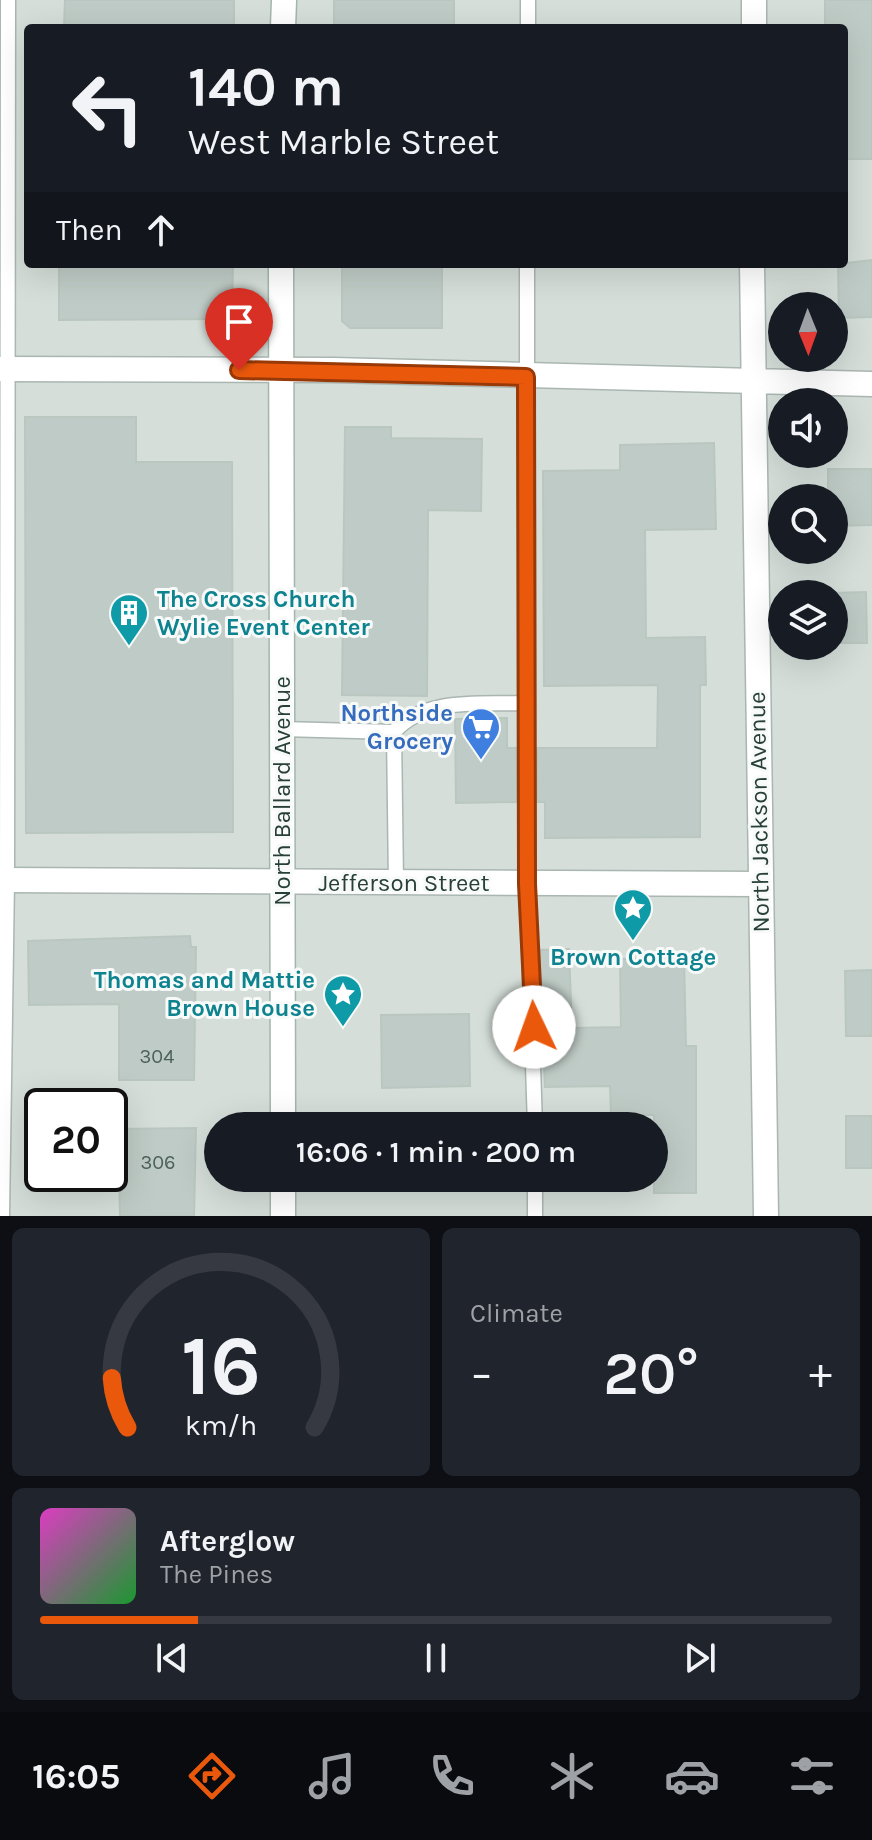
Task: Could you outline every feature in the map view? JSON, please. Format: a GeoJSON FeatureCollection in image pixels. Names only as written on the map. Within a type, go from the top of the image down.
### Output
{"type":"FeatureCollection","features":[{"type":"Feature","properties":{"kind":"street"},"geometry":{"type":"LineString","coordinates":[[283,24],[284,0]]}},
{"type":"Feature","properties":{"kind":"street"},"geometry":{"type":"LineString","coordinates":[[754,0],[754,24]]}},
{"type":"Feature","properties":{"kind":"street","name":"North Ballard Avenue"},"geometry":{"type":"LineString","coordinates":[[281,268],[283,1112]]}},
{"type":"Feature","properties":{"kind":"street","name":"North Jackson Avenue"},"geometry":{"type":"LineString","coordinates":[[752,268],[751,380],[766,1216]]}},
{"type":"Feature","properties":{"kind":"street"},"geometry":{"type":"LineString","coordinates":[[4,369],[280,370],[872,384]]}},
{"type":"Feature","properties":{"kind":"street","name":"Jefferson Street"},"geometry":{"type":"LineString","coordinates":[[3,880],[760,884]]}},
{"type":"Feature","properties":{"kind":"street"},"geometry":{"type":"LineString","coordinates":[[283,1192],[283,1216]]}},
{"type":"Feature","properties":{"kind":"lane"},"geometry":{"type":"LineString","coordinates":[[2,1216],[3,207],[8,0]]}},
{"type":"Feature","properties":{"kind":"lane"},"geometry":{"type":"LineString","coordinates":[[528,0],[528,24]]}},
{"type":"Feature","properties":{"kind":"lane"},"geometry":{"type":"LineString","coordinates":[[527,268],[527,884],[535,1112]]}},
{"type":"Feature","properties":{"kind":"lane"},"geometry":{"type":"LineString","coordinates":[[396,883],[394,732],[409,715],[445,706],[527,703]]}},
{"type":"Feature","properties":{"kind":"lane"},"geometry":{"type":"LineString","coordinates":[[282,729],[394,732]]}},
{"type":"Feature","properties":{"kind":"lane"},"geometry":{"type":"LineString","coordinates":[[535,1192],[535,1216]]}},
{"type":"Feature","properties":{"kind":"shaded area"},"geometry":{"type":"Polygon","coordinates":[[[0,0],[872,0],[872,1216],[0,1216],[0,0]]]}},
{"type":"Feature","properties":{"kind":"building"},"geometry":{"type":"Polygon","coordinates":[[[65,0],[234,0],[234,24],[64,24],[65,0]]]}},
{"type":"Feature","properties":{"kind":"building"},"geometry":{"type":"Polygon","coordinates":[[[334,0],[454,0],[454,24],[334,24],[334,0]]]}},
{"type":"Feature","properties":{"kind":"building"},"geometry":{"type":"Polygon","coordinates":[[[825,0],[872,0],[872,159],[848,159],[848,24],[825,24],[825,0]]]}},
{"type":"Feature","properties":{"kind":"building"},"geometry":{"type":"Polygon","coordinates":[[[872,260],[872,317],[848,318],[848,292],[839,292],[838,268],[848,268],[848,263],[872,260]]]}},
{"type":"Feature","properties":{"kind":"building"},"geometry":{"type":"Polygon","coordinates":[[[59,268],[233,268],[232,309],[223,319],[59,320],[59,268]]]}},
{"type":"Feature","properties":{"kind":"building"},"geometry":{"type":"Polygon","coordinates":[[[342,268],[442,268],[442,328],[350,328],[342,321],[342,268]]]}},
{"type":"Feature","properties":{"kind":"building","name":"The Cross Church Wylie Event Center"},"geometry":{"type":"Polygon","coordinates":[[[25,417],[136,417],[136,462],[232,462],[233,832],[26,833],[25,417]]]}},
{"type":"Feature","properties":{"kind":"building"},"geometry":{"type":"Polygon","coordinates":[[[345,427],[391,427],[391,438],[482,439],[481,511],[428,510],[427,696],[342,695],[345,427]]]}},
{"type":"Feature","properties":{"kind":"building"},"geometry":{"type":"Polygon","coordinates":[[[714,443],[716,529],[645,530],[646,638],[705,637],[706,685],[700,685],[700,837],[545,838],[545,802],[537,802],[537,748],[657,748],[658,685],[544,686],[543,471],[620,470],[620,445],[714,443]]]}},
{"type":"Feature","properties":{"kind":"building"},"geometry":{"type":"Polygon","coordinates":[[[828,469],[872,469],[872,525],[848,526],[848,484],[828,484],[828,469]]]}},
{"type":"Feature","properties":{"kind":"building"},"geometry":{"type":"Polygon","coordinates":[[[866,592],[867,643],[848,643],[848,593],[866,592]]]}},
{"type":"Feature","properties":{"kind":"building","name":"Northside Grocery"},"geometry":{"type":"Polygon","coordinates":[[[507,718],[507,748],[517,748],[517,802],[456,803],[455,719],[507,718]]]}},
{"type":"Feature","properties":{"kind":"building"},"geometry":{"type":"Polygon","coordinates":[[[190,936],[191,947],[196,947],[194,1080],[119,1080],[119,1004],[29,1005],[28,941],[190,936]]]}},
{"type":"Feature","properties":{"kind":"building"},"geometry":{"type":"Polygon","coordinates":[[[569,949],[572,1028],[621,1027],[620,959],[684,958],[686,1046],[696,1046],[696,1193],[654,1193],[668,1192],[668,1112],[611,1112],[610,1086],[545,1087],[539,950],[569,949]]]}},
{"type":"Feature","properties":{"kind":"building"},"geometry":{"type":"Polygon","coordinates":[[[872,970],[872,1036],[846,1036],[845,971],[872,970]]]}},
{"type":"Feature","properties":{"kind":"building"},"geometry":{"type":"Polygon","coordinates":[[[469,1014],[470,1086],[382,1088],[381,1015],[469,1014]]]}},
{"type":"Feature","properties":{"kind":"building"},"geometry":{"type":"Polygon","coordinates":[[[846,1116],[872,1116],[872,1168],[846,1168],[846,1116]]]}},
{"type":"Feature","properties":{"kind":"building"},"geometry":{"type":"Polygon","coordinates":[[[196,1128],[194,1216],[120,1216],[119,1192],[128,1192],[128,1129],[196,1128]]]}},
{"type":"Feature","properties":{"kind":"place","name":"The Cross Church Wylie Event Center"},"geometry":{"type":"Point","coordinates":[129,647]}},
{"type":"Feature","properties":{"kind":"place","name":"Northside Grocery"},"geometry":{"type":"Point","coordinates":[481,761]}},
{"type":"Feature","properties":{"kind":"place","name":"Brown Cottage"},"geometry":{"type":"Point","coordinates":[633,942]}},
{"type":"Feature","properties":{"kind":"place","name":"Thomas and Mattie Brown House"},"geometry":{"type":"Point","coordinates":[343,1028]}},
{"type":"Feature","properties":{"kind":"route"},"geometry":{"type":"LineString","coordinates":[[239,370],[526,377],[527,884],[534,1027]]}}]}
